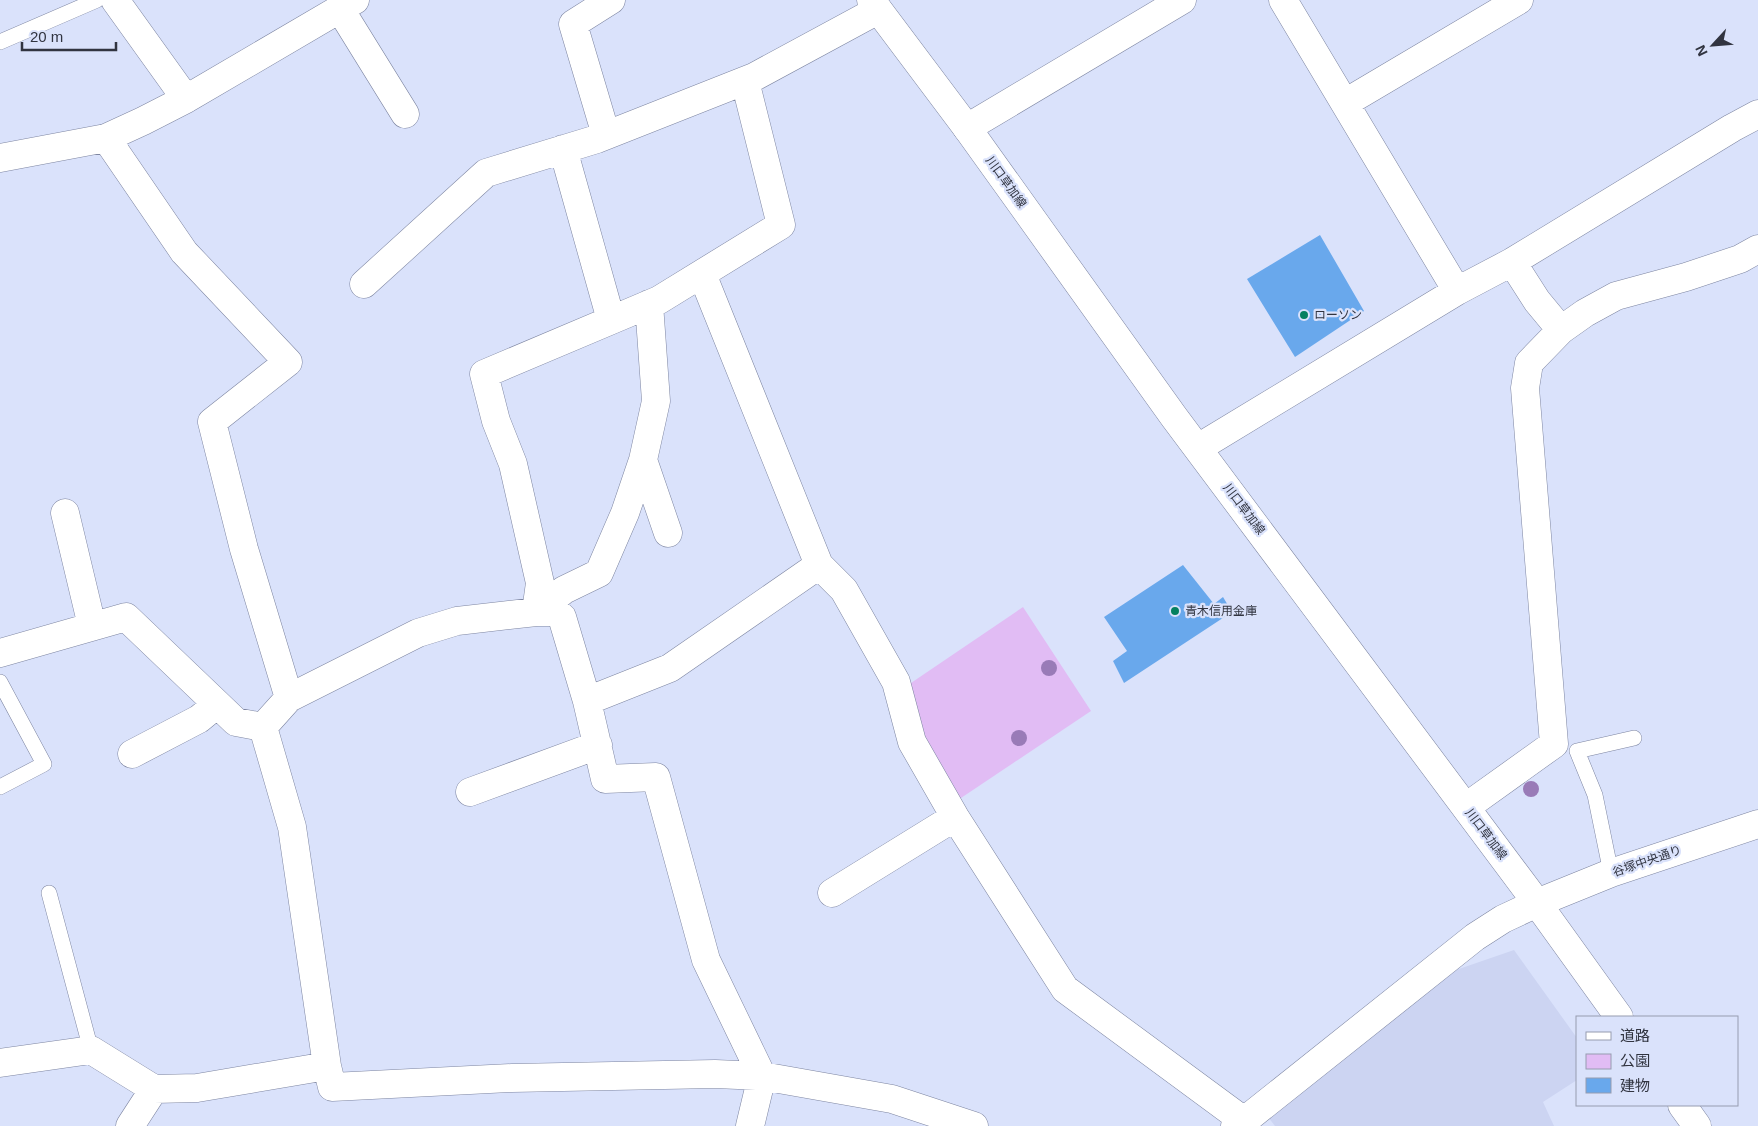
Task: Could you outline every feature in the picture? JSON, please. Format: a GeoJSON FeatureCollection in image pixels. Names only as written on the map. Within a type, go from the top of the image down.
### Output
{"type":"FeatureCollection","features":[{"type":"Feature","properties":{"kind":"street"},"geometry":{"type":"LineString","coordinates":[[115,0],[186,99]]}},
{"type":"Feature","properties":{"kind":"street"},"geometry":{"type":"LineString","coordinates":[[606,135],[572,24],[611,0]]}},
{"type":"Feature","properties":{"kind":"street"},"geometry":{"type":"LineString","coordinates":[[968,128],[1182,0]]}},
{"type":"Feature","properties":{"kind":"street"},"geometry":{"type":"LineString","coordinates":[[1283,0],[1457,291]]}},
{"type":"Feature","properties":{"kind":"street"},"geometry":{"type":"LineString","coordinates":[[1345,103],[1518,0]]}},
{"type":"Feature","properties":{"kind":"street"},"geometry":{"type":"LineString","coordinates":[[0,158],[106,138],[186,99],[348,4],[405,114]]}},
{"type":"Feature","properties":{"kind":"street"},"geometry":{"type":"LineString","coordinates":[[364,284],[486,173],[606,135],[754,78],[875,5]]}},
{"type":"Feature","properties":{"kind":"street","name":"川口草加線"},"geometry":{"type":"LineString","coordinates":[[875,5],[968,128],[1198,448],[1619,1016]]}},
{"type":"Feature","properties":{"kind":"street"},"geometry":{"type":"LineString","coordinates":[[536,612],[540,583],[513,464],[496,421],[484,374],[659,300],[781,225],[745,81]]}},
{"type":"Feature","properties":{"kind":"street"},"geometry":{"type":"LineString","coordinates":[[1198,448],[1457,291],[1512,262],[1758,114]]}},
{"type":"Feature","properties":{"kind":"street"},"geometry":{"type":"LineString","coordinates":[[106,138],[184,252],[288,362],[212,422],[244,549],[288,698]]}},
{"type":"Feature","properties":{"kind":"street"},"geometry":{"type":"LineString","coordinates":[[563,149],[611,320]]}},
{"type":"Feature","properties":{"kind":"street"},"geometry":{"type":"LineString","coordinates":[[1466,807],[1554,744],[1525,388],[1529,363],[1561,330],[1585,313],[1616,296],[1686,277],[1740,258],[1758,249]]}},
{"type":"Feature","properties":{"kind":"street"},"geometry":{"type":"LineString","coordinates":[[1512,262],[1537,301],[1561,330]]}},
{"type":"Feature","properties":{"kind":"street"},"geometry":{"type":"LineString","coordinates":[[702,274],[819,565],[844,590],[896,682],[912,742],[955,817],[1065,989],[1239,1124]]}},
{"type":"Feature","properties":{"kind":"street"},"geometry":{"type":"LineString","coordinates":[[536,612],[564,590],[599,573],[626,513],[643,460],[656,401],[649,304]]}},
{"type":"Feature","properties":{"kind":"street"},"geometry":{"type":"LineString","coordinates":[[643,460],[668,533]]}},
{"type":"Feature","properties":{"kind":"street"},"geometry":{"type":"LineString","coordinates":[[65,513],[92,626]]}},
{"type":"Feature","properties":{"kind":"street"},"geometry":{"type":"LineString","coordinates":[[587,700],[670,668],[819,565]]}},
{"type":"Feature","properties":{"kind":"street"},"geometry":{"type":"LineString","coordinates":[[263,727],[288,698],[418,634],[457,621],[536,612],[555,612],[562,617],[587,700],[605,779],[656,778],[706,960],[762,1076],[750,1126]]}},
{"type":"Feature","properties":{"kind":"street"},"geometry":{"type":"LineString","coordinates":[[0,653],[126,617],[236,722],[263,727]]}},
{"type":"Feature","properties":{"kind":"street"},"geometry":{"type":"LineString","coordinates":[[132,754],[200,719],[216,704]]}},
{"type":"Feature","properties":{"kind":"street"},"geometry":{"type":"LineString","coordinates":[[263,727],[292,827],[327,1066],[332,1087],[521,1078],[715,1074],[762,1076],[892,1099],[974,1126]]}},
{"type":"Feature","properties":{"kind":"street"},"geometry":{"type":"LineString","coordinates":[[470,792],[598,745]]}},
{"type":"Feature","properties":{"kind":"street"},"geometry":{"type":"LineString","coordinates":[[832,893],[955,817]]}},
{"type":"Feature","properties":{"kind":"street","name":"谷塚中央通り"},"geometry":{"type":"LineString","coordinates":[[1239,1124],[1475,936],[1503,919],[1611,873],[1758,824]]}},
{"type":"Feature","properties":{"kind":"street"},"geometry":{"type":"LineString","coordinates":[[0,1063],[91,1050],[154,1090],[198,1088],[327,1066]]}},
{"type":"Feature","properties":{"kind":"street"},"geometry":{"type":"LineString","coordinates":[[130,1126],[154,1090]]}},
{"type":"Feature","properties":{"kind":"street"},"geometry":{"type":"LineString","coordinates":[[1683,1106],[1698,1126]]}},
{"type":"Feature","properties":{"kind":"lane"},"geometry":{"type":"LineString","coordinates":[[0,42],[97,0]]}},
{"type":"Feature","properties":{"kind":"lane"},"geometry":{"type":"LineString","coordinates":[[0,682],[44,764],[0,787]]}},
{"type":"Feature","properties":{"kind":"lane"},"geometry":{"type":"LineString","coordinates":[[1611,873],[1595,795],[1577,751],[1634,738]]}},
{"type":"Feature","properties":{"kind":"lane"},"geometry":{"type":"LineString","coordinates":[[49,894],[91,1050]]}},
{"type":"Feature","properties":{"kind":"shaded area"},"geometry":{"type":"Polygon","coordinates":[[[1514,950],[1576,1037],[1576,1081],[1543,1102],[1554,1126],[1275,1126],[1268,1117],[1456,970],[1514,950]]]}},
{"type":"Feature","properties":{"kind":"green space"},"geometry":{"type":"Polygon","coordinates":[[[1023,607],[1091,711],[955,802],[924,750],[908,685],[1023,607]]]}},
{"type":"Feature","properties":{"kind":"building"},"geometry":{"type":"Polygon","coordinates":[[[1320,235],[1364,311],[1295,357],[1247,279],[1320,235]]]}},
{"type":"Feature","properties":{"kind":"building"},"geometry":{"type":"Polygon","coordinates":[[[1183,565],[1214,604],[1223,597],[1232,612],[1124,683],[1113,661],[1127,651],[1104,617],[1183,565]]]}},
{"type":"Feature","properties":{"kind":"place","name":"ローソン"},"geometry":{"type":"Point","coordinates":[1304,315]}},
{"type":"Feature","properties":{"kind":"place","name":"青木信用金庫"},"geometry":{"type":"Point","coordinates":[1175,611]}}]}
